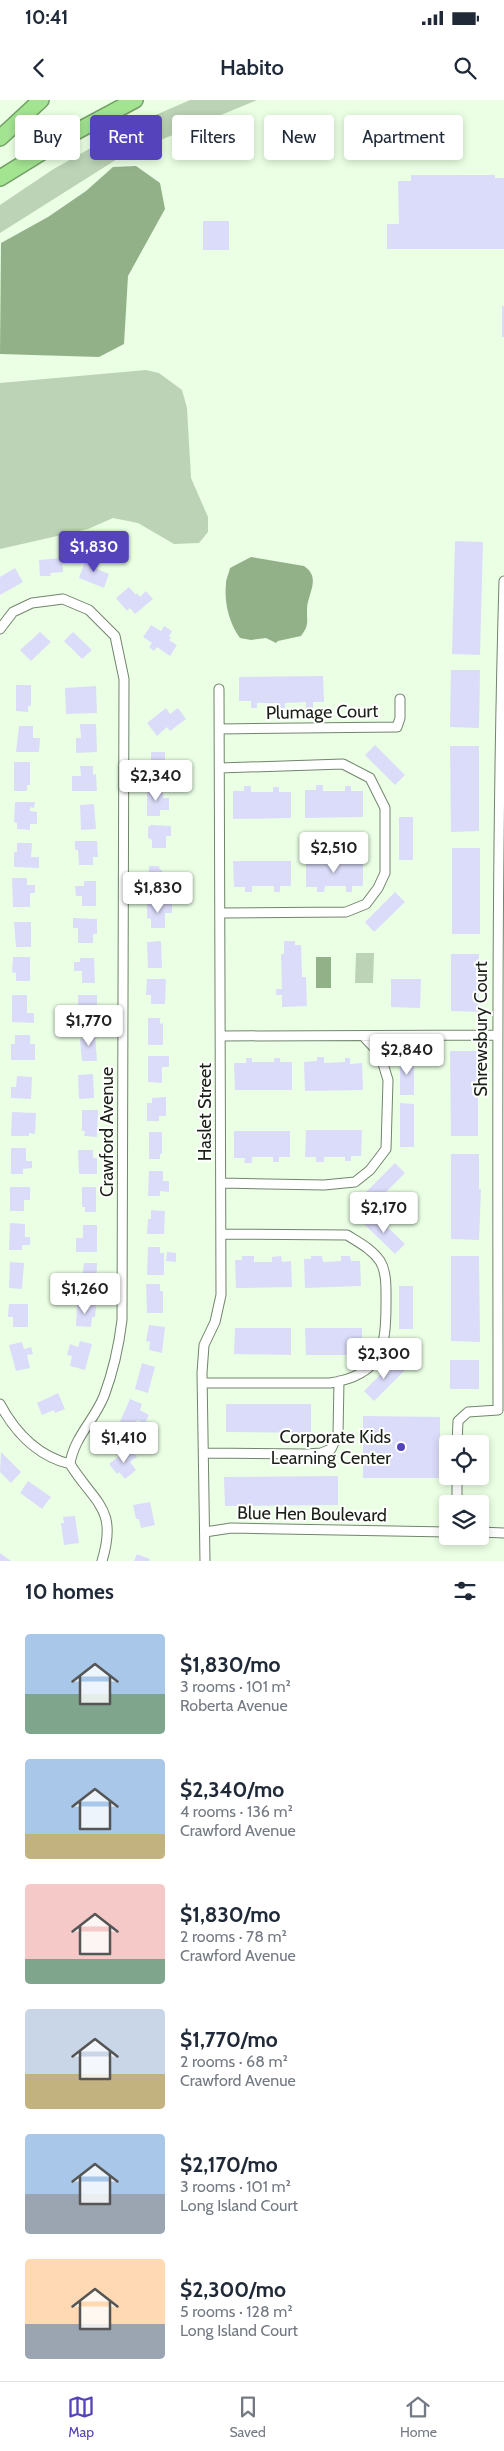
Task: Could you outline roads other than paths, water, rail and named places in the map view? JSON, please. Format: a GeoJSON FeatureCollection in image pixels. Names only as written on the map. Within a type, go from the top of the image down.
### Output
{"type":"FeatureCollection","features":[{"type":"Feature","properties":{"kind":"highway"},"geometry":{"type":"LineString","coordinates":[[0,138],[41,100]]}},
{"type":"Feature","properties":{"kind":"highway"},"geometry":{"type":"LineString","coordinates":[[0,178],[68,136],[135,100]]}},
{"type":"Feature","properties":{"kind":"street","name":"Shrewsbury Court"},"geometry":{"type":"LineString","coordinates":[[457,1435],[458,1420],[468,1412],[498,1410],[496,1035],[504,581]]}},
{"type":"Feature","properties":{"kind":"street","name":"Crawford Avenue"},"geometry":{"type":"LineString","coordinates":[[0,629],[13,612],[32,603],[63,599],[90,610],[115,636],[124,679],[122,1320],[119,1344],[104,1396],[72,1449],[70,1464]]}},
{"type":"Feature","properties":{"kind":"street","name":"Haslet Street"},"geometry":{"type":"LineString","coordinates":[[205,1532],[204,1346],[215,1322],[221,1295],[219,690]]}},
{"type":"Feature","properties":{"kind":"street","name":"Plumage Court"},"geometry":{"type":"LineString","coordinates":[[220,730],[396,727],[400,718],[400,699]]}},
{"type":"Feature","properties":{"kind":"street"},"geometry":{"type":"LineString","coordinates":[[220,768],[343,764],[370,778],[385,808],[385,873],[378,888],[366,904],[346,912],[220,913]]}},
{"type":"Feature","properties":{"kind":"street"},"geometry":{"type":"LineString","coordinates":[[221,1036],[364,1037],[496,1035]]}},
{"type":"Feature","properties":{"kind":"street"},"geometry":{"type":"LineString","coordinates":[[221,1183],[324,1186],[355,1182],[370,1170],[386,1149],[388,1080],[380,1054],[364,1037]]}},
{"type":"Feature","properties":{"kind":"street"},"geometry":{"type":"LineString","coordinates":[[203,1383],[350,1380],[363,1374],[378,1358],[386,1334],[386,1282],[381,1262],[363,1244],[347,1235],[221,1234]]}},
{"type":"Feature","properties":{"kind":"street"},"geometry":{"type":"LineString","coordinates":[[204,1453],[306,1454],[321,1453],[332,1449],[338,1434],[339,1381]]}},
{"type":"Feature","properties":{"kind":"street"},"geometry":{"type":"LineString","coordinates":[[0,1404],[24,1438],[40,1452],[56,1461],[70,1464],[103,1508],[109,1529],[109,1540],[102,1561]]}},
{"type":"Feature","properties":{"kind":"street","name":"Blue Hen Boulevard"},"geometry":{"type":"LineString","coordinates":[[205,1532],[231,1528],[439,1532]]}},
{"type":"Feature","properties":{"kind":"street"},"geometry":{"type":"LineString","coordinates":[[205,1532],[205,1561]]}},
{"type":"Feature","properties":{"kind":"street"},"geometry":{"type":"LineString","coordinates":[[489,1532],[504,1533]]}},
{"type":"Feature","properties":{"kind":"place","name":"Corporate Kids Learning Center"},"geometry":{"type":"Point","coordinates":[401,1447]}}]}
